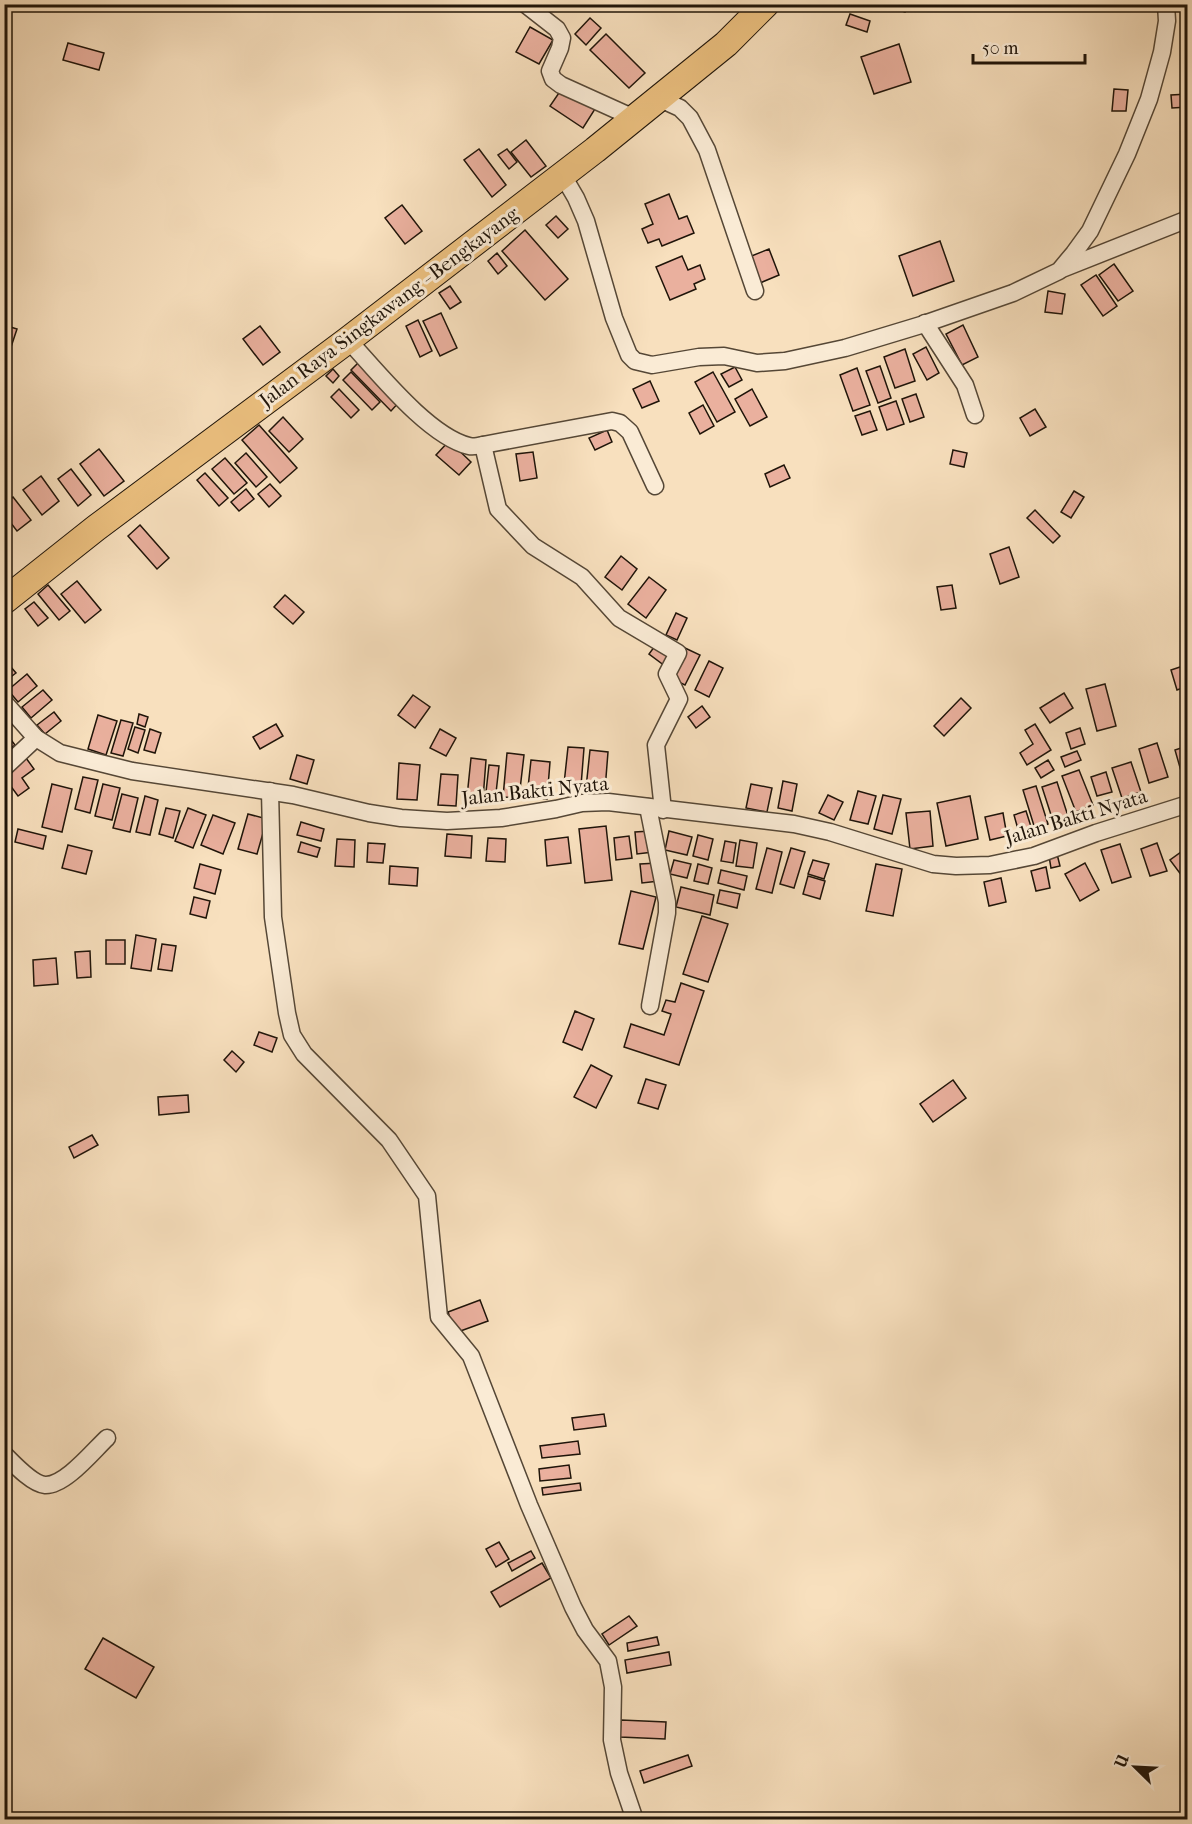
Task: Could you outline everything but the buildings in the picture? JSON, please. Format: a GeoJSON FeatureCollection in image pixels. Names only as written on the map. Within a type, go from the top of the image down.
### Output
{"type":"FeatureCollection","features":[{"type":"Feature","properties":{"kind":"main road","name":"Jalan Raya Singkawang - Bengkayang"},"geometry":{"type":"LineString","coordinates":[[4,601],[96,528],[348,339],[634,118],[726,44],[766,4]]}},
{"type":"Feature","properties":{"kind":"street"},"geometry":{"type":"LineString","coordinates":[[525,4],[557,29],[562,38],[550,71],[553,79],[561,85],[634,118]]}},
{"type":"Feature","properties":{"kind":"street"},"geometry":{"type":"LineString","coordinates":[[1059,270],[1090,231],[1127,154],[1149,99],[1162,52],[1167,21],[1166,4]]}},
{"type":"Feature","properties":{"kind":"street"},"geometry":{"type":"LineString","coordinates":[[658,98],[680,108],[690,118],[707,150],[755,291]]}},
{"type":"Feature","properties":{"kind":"street"},"geometry":{"type":"LineString","coordinates":[[562,174],[586,221],[614,318],[629,355],[635,361],[652,365],[699,357],[724,356],[757,363],[785,362],[845,348],[1013,293],[1059,270],[1188,219]]}},
{"type":"Feature","properties":{"kind":"street"},"geometry":{"type":"LineString","coordinates":[[925,323],[965,385],[975,415]]}},
{"type":"Feature","properties":{"kind":"street"},"geometry":{"type":"LineString","coordinates":[[348,339],[423,419],[456,441],[471,447],[612,421],[620,423],[630,432],[655,486]]}},
{"type":"Feature","properties":{"kind":"street"},"geometry":{"type":"LineString","coordinates":[[483,445],[498,509],[533,546],[582,577],[619,618],[678,653],[667,674],[679,699],[656,745],[655,808],[667,913],[650,1006]]}},
{"type":"Feature","properties":{"kind":"street","name":"Jalan Bakti Nyata"},"geometry":{"type":"LineString","coordinates":[[4,702],[36,738],[60,753],[132,771],[301,796],[369,813],[447,821],[501,818],[582,803],[608,802],[794,824],[855,839],[933,864],[956,866],[990,865],[1034,856],[1096,833],[1188,804]]}},
{"type":"Feature","properties":{"kind":"street"},"geometry":{"type":"LineString","coordinates":[[4,768],[36,738]]}},
{"type":"Feature","properties":{"kind":"street"},"geometry":{"type":"LineString","coordinates":[[270,791],[273,917],[292,1035],[304,1054],[389,1140],[427,1196],[439,1317],[471,1356],[529,1505],[573,1607],[585,1630],[608,1661],[613,1687],[612,1740],[619,1773],[635,1820]]}},
{"type":"Feature","properties":{"kind":"street"},"geometry":{"type":"LineString","coordinates":[[4,1454],[34,1481],[44,1485],[54,1483],[75,1470],[107,1438]]}}]}
